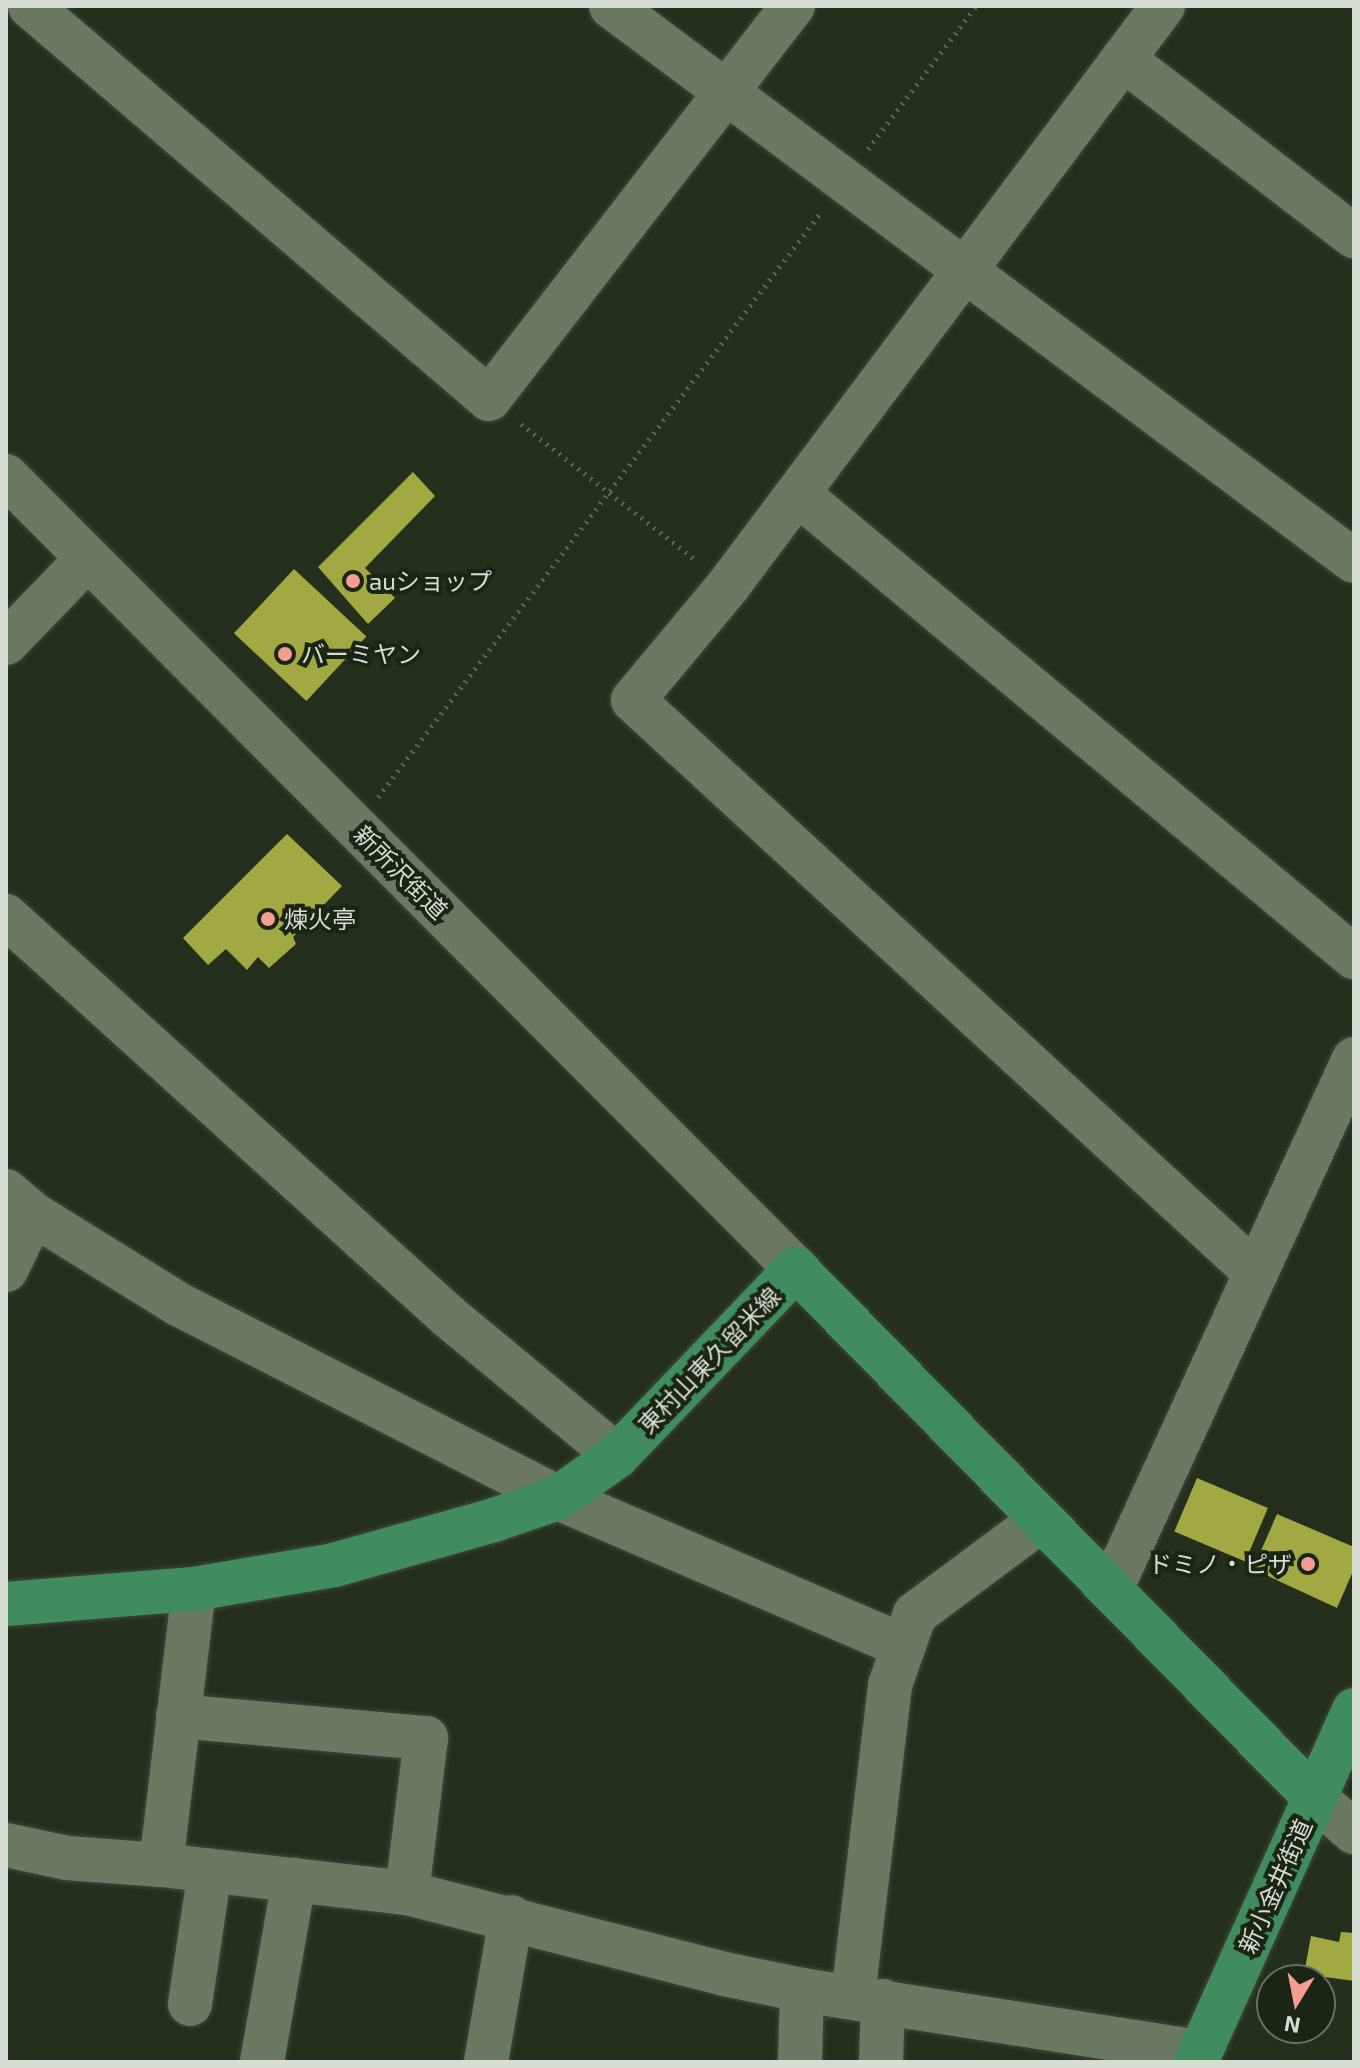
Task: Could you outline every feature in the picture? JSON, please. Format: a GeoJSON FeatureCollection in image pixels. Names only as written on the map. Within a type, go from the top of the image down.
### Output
{"type":"FeatureCollection","features":[{"type":"Feature","properties":{"kind":"main road","name":"東村山東久留米線"},"geometry":{"type":"LineString","coordinates":[[6,1604],[194,1589],[334,1565],[494,1520],[558,1498],[617,1456],[796,1269],[1315,1798]]}},
{"type":"Feature","properties":{"kind":"main road","name":"新小金井街道"},"geometry":{"type":"LineString","coordinates":[[1198,2057],[1354,1710]]}},
{"type":"Feature","properties":{"kind":"street"},"geometry":{"type":"LineString","coordinates":[[30,6],[489,399],[793,6]]}},
{"type":"Feature","properties":{"kind":"street"},"geometry":{"type":"LineString","coordinates":[[611,6],[1354,561]]}},
{"type":"Feature","properties":{"kind":"street"},"geometry":{"type":"LineString","coordinates":[[1163,6],[728,586],[633,700],[1256,1273]]}},
{"type":"Feature","properties":{"kind":"street"},"geometry":{"type":"LineString","coordinates":[[1123,59],[1354,236]]}},
{"type":"Feature","properties":{"kind":"street","name":"新所沢街道"},"geometry":{"type":"LineString","coordinates":[[6,476],[796,1269]]}},
{"type":"Feature","properties":{"kind":"street"},"geometry":{"type":"LineString","coordinates":[[798,494],[1354,957]]}},
{"type":"Feature","properties":{"kind":"street"},"geometry":{"type":"LineString","coordinates":[[6,643],[87,559]]}},
{"type":"Feature","properties":{"kind":"street"},"geometry":{"type":"LineString","coordinates":[[6,916],[412,1284],[617,1456]]}},
{"type":"Feature","properties":{"kind":"street"},"geometry":{"type":"LineString","coordinates":[[1111,1589],[1354,1059]]}},
{"type":"Feature","properties":{"kind":"street"},"geometry":{"type":"LineString","coordinates":[[6,1270],[20,1202],[178,1304],[558,1498],[904,1646]]}},
{"type":"Feature","properties":{"kind":"street"},"geometry":{"type":"LineString","coordinates":[[881,2062],[868,1999],[890,1685],[915,1614],[1041,1520]]}},
{"type":"Feature","properties":{"kind":"street"},"geometry":{"type":"LineString","coordinates":[[161,1865],[194,1589]]}},
{"type":"Feature","properties":{"kind":"street"},"geometry":{"type":"LineString","coordinates":[[178,1716],[426,1738],[407,1893]]}},
{"type":"Feature","properties":{"kind":"street"},"geometry":{"type":"LineString","coordinates":[[1315,1798],[1354,1832]]}},
{"type":"Feature","properties":{"kind":"street"},"geometry":{"type":"LineString","coordinates":[[6,1845],[67,1858],[210,1870],[407,1893],[511,1917],[724,1974],[1198,2057]]}},
{"type":"Feature","properties":{"kind":"street"},"geometry":{"type":"LineString","coordinates":[[190,2004],[210,1870]]}},
{"type":"Feature","properties":{"kind":"street"},"geometry":{"type":"LineString","coordinates":[[262,2062],[294,1880]]}},
{"type":"Feature","properties":{"kind":"street"},"geometry":{"type":"LineString","coordinates":[[486,2062],[511,1917]]}},
{"type":"Feature","properties":{"kind":"street"},"geometry":{"type":"LineString","coordinates":[[800,2062],[802,1990]]}},
{"type":"Feature","properties":{"kind":"path"},"geometry":{"type":"LineString","coordinates":[[356,826],[976,6]]}},
{"type":"Feature","properties":{"kind":"path"},"geometry":{"type":"LineString","coordinates":[[489,399],[728,586]]}},
{"type":"Feature","properties":{"kind":"building"},"geometry":{"type":"Polygon","coordinates":[[[413,472],[435,496],[365,568],[395,598],[368,624],[318,567],[413,472]]]}},
{"type":"Feature","properties":{"kind":"building"},"geometry":{"type":"Polygon","coordinates":[[[294,569],[366,637],[306,701],[234,633],[294,569]]]}},
{"type":"Feature","properties":{"kind":"building"},"geometry":{"type":"Polygon","coordinates":[[[287,834],[342,886],[293,937],[296,944],[269,968],[258,957],[247,970],[226,949],[208,965],[183,938],[287,834]]]}},
{"type":"Feature","properties":{"kind":"building"},"geometry":{"type":"Polygon","coordinates":[[[1197,1478],[1268,1508],[1245,1561],[1174,1531],[1197,1478]]]}},
{"type":"Feature","properties":{"kind":"building"},"geometry":{"type":"Polygon","coordinates":[[[1277,1514],[1354,1547],[1354,1569],[1337,1608],[1253,1569],[1277,1514]]]}},
{"type":"Feature","properties":{"kind":"building"},"geometry":{"type":"Polygon","coordinates":[[[1341,1932],[1354,1933],[1354,1981],[1336,1978],[1336,1964],[1306,1964],[1311,1936],[1339,1942],[1341,1932]]]}},
{"type":"Feature","properties":{"kind":"place","name":"auショップ"},"geometry":{"type":"Point","coordinates":[353,581]}},
{"type":"Feature","properties":{"kind":"place","name":"バーミヤン"},"geometry":{"type":"Point","coordinates":[285,654]}},
{"type":"Feature","properties":{"kind":"place","name":"煉火亭"},"geometry":{"type":"Point","coordinates":[268,919]}},
{"type":"Feature","properties":{"kind":"place","name":"ドミノ・ピザ"},"geometry":{"type":"Point","coordinates":[1308,1564]}}]}
